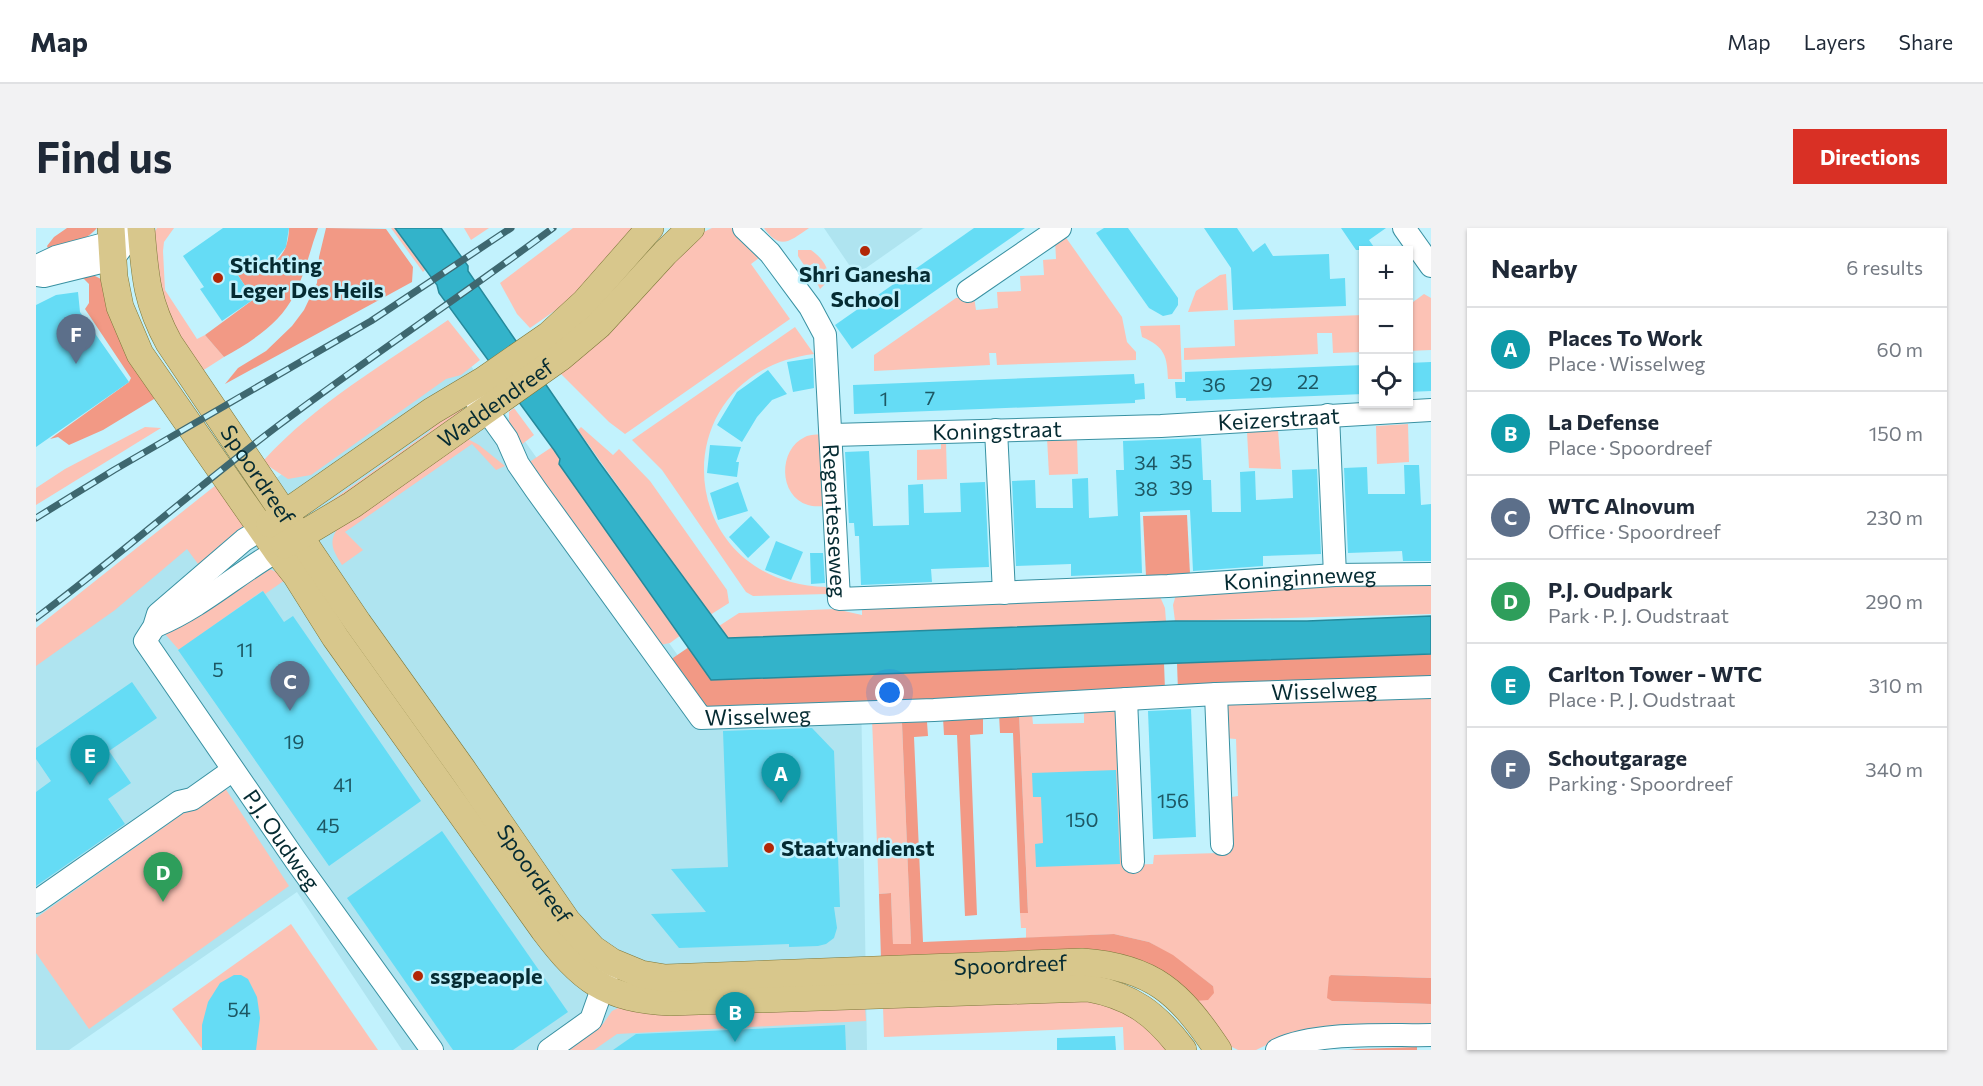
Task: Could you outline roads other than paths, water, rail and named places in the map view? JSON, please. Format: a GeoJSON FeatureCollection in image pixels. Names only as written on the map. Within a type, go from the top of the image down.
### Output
{"type":"FeatureCollection","features":[{"type":"Feature","properties":{"kind":"main road","name":"Spoordreef"},"geometry":{"type":"LineString","coordinates":[[141,228],[148,295],[158,324],[190,376],[378,653],[451,775],[477,812],[593,949],[607,974],[641,974],[665,978],[1073,987],[1104,991],[1146,1009],[1168,1029],[1183,1050]]}},
{"type":"Feature","properties":{"kind":"main road","name":"Waddendreef"},"geometry":{"type":"LineString","coordinates":[[262,529],[292,525],[352,505],[488,410],[555,346],[585,302],[650,228]]}},
{"type":"Feature","properties":{"kind":"main road","name":"Waddendreef"},"geometry":{"type":"LineString","coordinates":[[277,550],[292,525],[432,411],[475,385],[599,325],[664,253],[691,228]]}},
{"type":"Feature","properties":{"kind":"main road","name":"Spoordreef"},"geometry":{"type":"LineString","coordinates":[[115,239],[114,277],[120,307],[140,354],[296,575],[335,637],[451,775]]}},
{"type":"Feature","properties":{"kind":"main road","name":"Spoordreef"},"geometry":{"type":"LineString","coordinates":[[889,982],[1082,962],[1120,967],[1169,990],[1187,1007],[1218,1050]]}},
{"type":"Feature","properties":{"kind":"street"},"geometry":{"type":"LineString","coordinates":[[36,275],[45,276],[136,228]]}},
{"type":"Feature","properties":{"kind":"street"},"geometry":{"type":"LineString","coordinates":[[968,291],[1060,228]]}},
{"type":"Feature","properties":{"kind":"street"},"geometry":{"type":"LineString","coordinates":[[1404,228],[1431,266]]}},
{"type":"Feature","properties":{"kind":"street","name":"Regentesseweg"},"geometry":{"type":"LineString","coordinates":[[754,233],[810,307],[825,335],[839,599],[1168,586]]}},
{"type":"Feature","properties":{"kind":"street"},"geometry":{"type":"LineString","coordinates":[[36,269],[40,264],[56,257],[115,239]]}},
{"type":"Feature","properties":{"kind":"street","name":"Wisselweg"},"geometry":{"type":"LineString","coordinates":[[475,385],[488,410],[492,445],[518,464],[701,718],[934,710],[1216,694],[1431,687]]}},
{"type":"Feature","properties":{"kind":"street","name":"Keizerstraat"},"geometry":{"type":"LineString","coordinates":[[1161,426],[1431,410]]}},
{"type":"Feature","properties":{"kind":"street"},"geometry":{"type":"LineString","coordinates":[[1328,415],[1335,575]]}},
{"type":"Feature","properties":{"kind":"street","name":"Koningstraat"},"geometry":{"type":"LineString","coordinates":[[831,435],[1161,426]]}},
{"type":"Feature","properties":{"kind":"street"},"geometry":{"type":"LineString","coordinates":[[996,430],[1004,593]]}},
{"type":"Feature","properties":{"kind":"street"},"geometry":{"type":"LineString","coordinates":[[154,627],[158,614],[244,540],[262,529]]}},
{"type":"Feature","properties":{"kind":"street"},"geometry":{"type":"LineString","coordinates":[[154,627],[177,617],[277,550]]}},
{"type":"Feature","properties":{"kind":"street","name":"Koninginneweg"},"geometry":{"type":"LineString","coordinates":[[1168,586],[1335,575],[1431,574]]}},
{"type":"Feature","properties":{"kind":"street","name":"P.J. Oudweg"},"geometry":{"type":"LineString","coordinates":[[154,627],[145,641],[301,868],[432,1050]]}},
{"type":"Feature","properties":{"kind":"street"},"geometry":{"type":"LineString","coordinates":[[1216,694],[1222,844]]}},
{"type":"Feature","properties":{"kind":"street"},"geometry":{"type":"LineString","coordinates":[[1126,699],[1133,862]]}},
{"type":"Feature","properties":{"kind":"street"},"geometry":{"type":"LineString","coordinates":[[36,902],[179,802],[185,792],[230,765]]}},
{"type":"Feature","properties":{"kind":"street"},"geometry":{"type":"LineString","coordinates":[[549,1050],[591,1020],[607,974]]}},
{"type":"Feature","properties":{"kind":"street"},"geometry":{"type":"LineString","coordinates":[[1277,1050],[1299,1041],[1319,1038],[1431,1035]]}},
{"type":"Feature","properties":{"kind":"water"},"geometry":{"type":"Polygon","coordinates":[[[395,228],[441,228],[599,462],[728,638],[1175,621],[1307,621],[1431,616],[1431,654],[711,680],[559,464],[560,459],[554,450],[439,293],[437,285],[395,228]]]}},
{"type":"Feature","properties":{"kind":"railway"},"geometry":{"type":"LineString","coordinates":[[36,518],[114,470],[371,321],[511,228]]}},
{"type":"Feature","properties":{"kind":"railway"},"geometry":{"type":"LineString","coordinates":[[36,618],[279,425],[553,228]]}},
{"type":"Feature","properties":{"kind":"place","name":"Shri Ganesha School"},"geometry":{"type":"Point","coordinates":[865,251]}},
{"type":"Feature","properties":{"kind":"place","name":"Stichting Leger Des Heils"},"geometry":{"type":"Point","coordinates":[218,278]}},
{"type":"Feature","properties":{"kind":"place","name":"Schoutgarage"},"geometry":{"type":"Point","coordinates":[76,364]}},
{"type":"Feature","properties":{"kind":"place","name":"WTC Alnovum"},"geometry":{"type":"Point","coordinates":[290,711]}},
{"type":"Feature","properties":{"kind":"place","name":"Carlton Tower - WTC"},"geometry":{"type":"Point","coordinates":[90,785]}},
{"type":"Feature","properties":{"kind":"place","name":"Places To Work"},"geometry":{"type":"Point","coordinates":[781,803]}},
{"type":"Feature","properties":{"kind":"place","name":"Staatvandienst"},"geometry":{"type":"Point","coordinates":[769,848]}},
{"type":"Feature","properties":{"kind":"place","name":"P.J. Oudpark"},"geometry":{"type":"Point","coordinates":[163,902]}},
{"type":"Feature","properties":{"kind":"place","name":"ssgpeaople"},"geometry":{"type":"Point","coordinates":[418,976]}},
{"type":"Feature","properties":{"kind":"place","name":"La Defense"},"geometry":{"type":"Point","coordinates":[735,1042]}}]}
